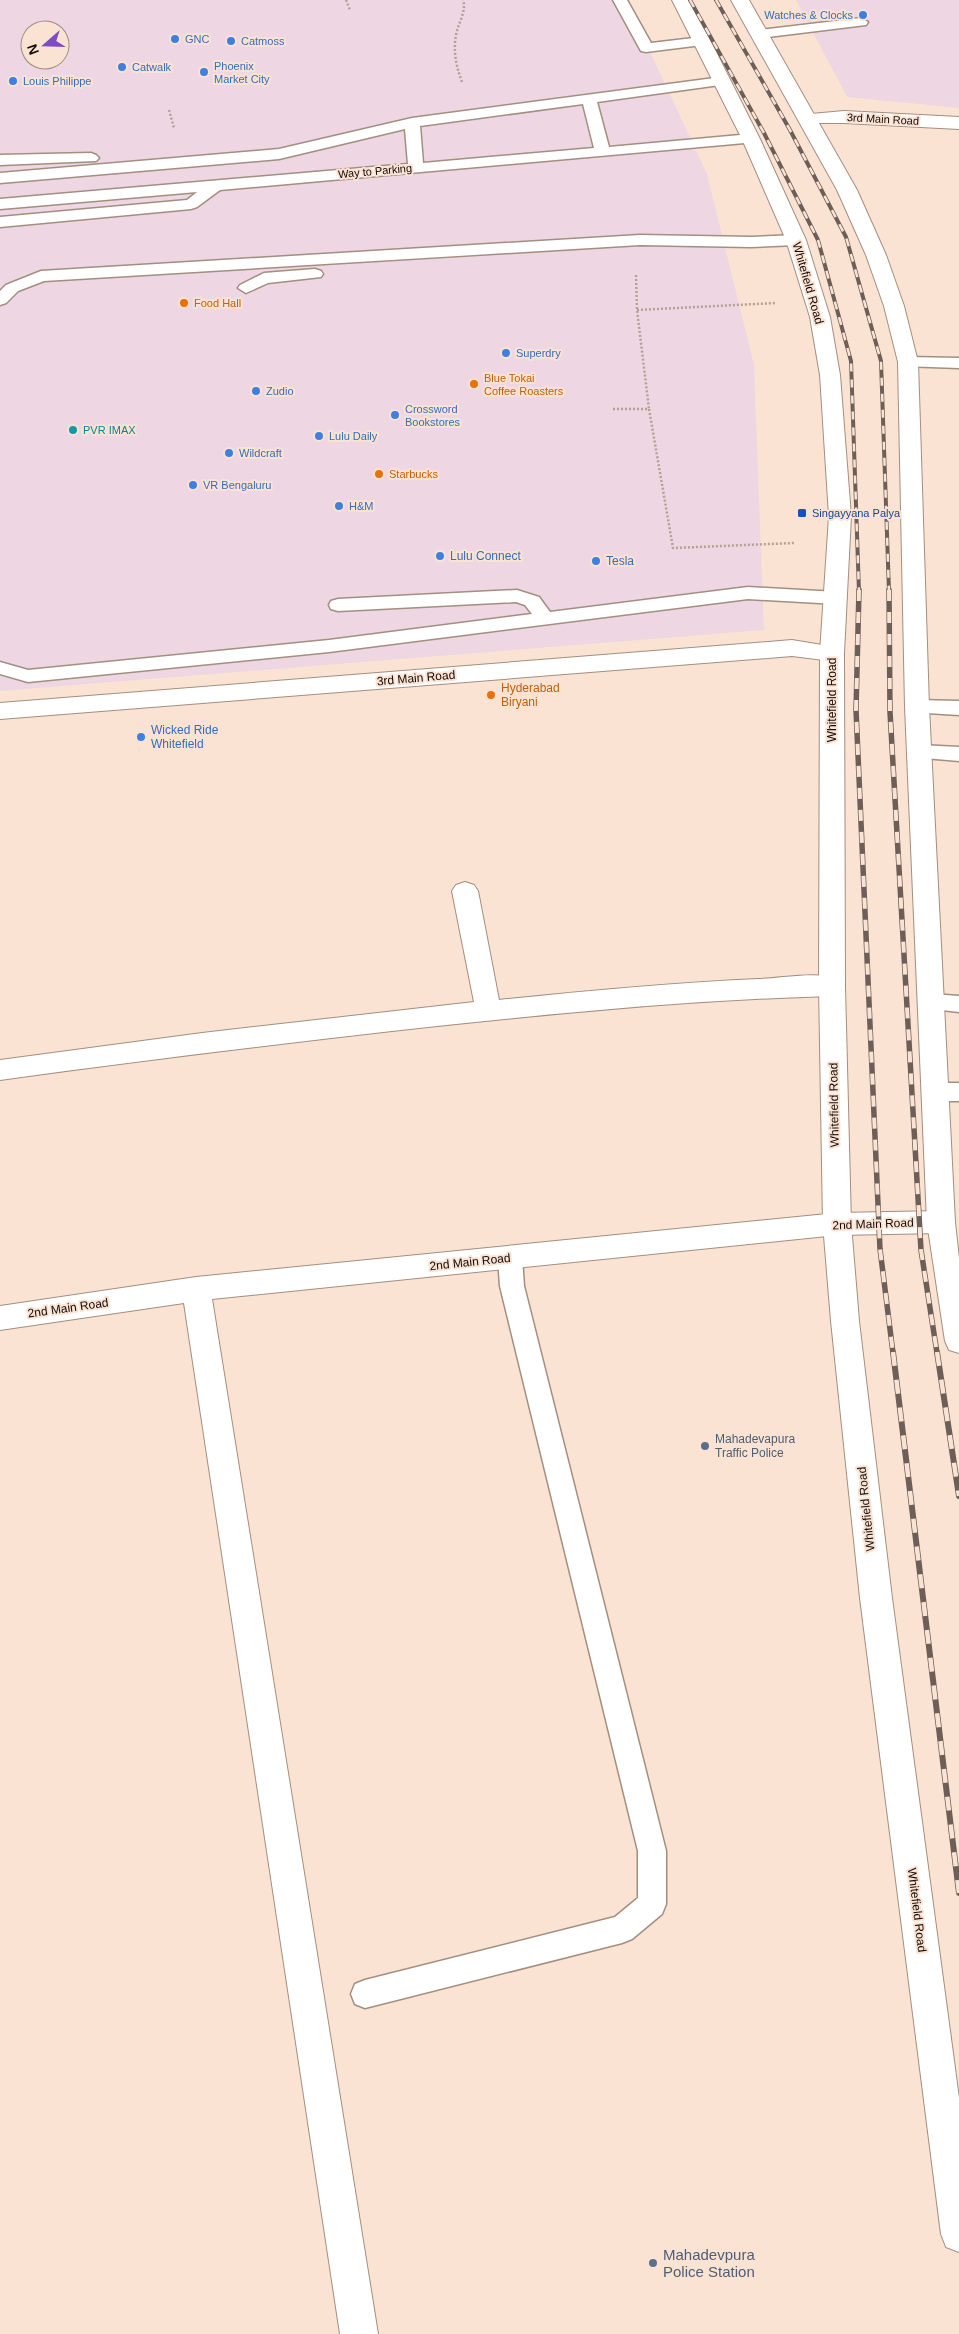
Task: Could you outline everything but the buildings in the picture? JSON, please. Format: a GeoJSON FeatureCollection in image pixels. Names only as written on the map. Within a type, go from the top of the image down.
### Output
{"type":"FeatureCollection","features":[{"type":"Feature","properties":{"kind":"main road","name":"Whitefield Road"},"geometry":{"type":"LineString","coordinates":[[681,0],[751,139],[796,240],[820,317],[830,384],[840,516],[837,598],[832,653],[832,986],[836,1224],[844,1321],[876,1598],[959,2234]]}},
{"type":"Feature","properties":{"kind":"main road"},"geometry":{"type":"LineString","coordinates":[[740,0],[847,190],[876,255],[894,306],[908,362],[916,707],[920,752],[932,1002],[948,1092],[950,1223],[945,1260],[959,1341]]}},
{"type":"Feature","properties":{"kind":"main road","name":"3rd Main Road"},"geometry":{"type":"LineString","coordinates":[[806,119],[844,117],[959,122]]}},
{"type":"Feature","properties":{"kind":"main road","name":"3rd Main Road"},"geometry":{"type":"LineString","coordinates":[[0,711],[792,648],[832,653]]}},
{"type":"Feature","properties":{"kind":"main road"},"geometry":{"type":"LineString","coordinates":[[465,892],[488,1010]]}},
{"type":"Feature","properties":{"kind":"main road"},"geometry":{"type":"LineString","coordinates":[[0,1070],[165,1047],[488,1010],[780,987],[832,986]]}},
{"type":"Feature","properties":{"kind":"main road","name":"2nd Main Road"},"geometry":{"type":"LineString","coordinates":[[0,1318],[196,1289],[836,1224],[950,1223]]}},
{"type":"Feature","properties":{"kind":"main road"},"geometry":{"type":"LineString","coordinates":[[196,1289],[359,2334]]}},
{"type":"Feature","properties":{"kind":"lane"},"geometry":{"type":"LineString","coordinates":[[620,0],[646,48],[702,41]]}},
{"type":"Feature","properties":{"kind":"lane"},"geometry":{"type":"LineString","coordinates":[[760,34],[861,22]]}},
{"type":"Feature","properties":{"kind":"lane"},"geometry":{"type":"LineString","coordinates":[[0,178],[279,154],[412,123],[722,81]]}},
{"type":"Feature","properties":{"kind":"lane"},"geometry":{"type":"LineString","coordinates":[[589,99],[603,152]]}},
{"type":"Feature","properties":{"kind":"lane"},"geometry":{"type":"LineString","coordinates":[[412,123],[416,168]]}},
{"type":"Feature","properties":{"kind":"lane","name":"Way to Parking"},"geometry":{"type":"LineString","coordinates":[[0,204],[751,139]]}},
{"type":"Feature","properties":{"kind":"lane"},"geometry":{"type":"LineString","coordinates":[[0,160],[110,158],[173,153],[209,161]]}},
{"type":"Feature","properties":{"kind":"lane"},"geometry":{"type":"LineString","coordinates":[[0,222],[190,204],[217,185]]}},
{"type":"Feature","properties":{"kind":"lane"},"geometry":{"type":"LineString","coordinates":[[0,300],[12,288],[41,276],[640,240],[751,242],[796,240]]}},
{"type":"Feature","properties":{"kind":"lane"},"geometry":{"type":"LineString","coordinates":[[246,288],[264,278],[430,264],[442,251]]}},
{"type":"Feature","properties":{"kind":"lane"},"geometry":{"type":"LineString","coordinates":[[908,362],[959,363]]}},
{"type":"Feature","properties":{"kind":"lane"},"geometry":{"type":"LineString","coordinates":[[0,668],[28,676],[329,646],[748,593],[837,598]]}},
{"type":"Feature","properties":{"kind":"lane"},"geometry":{"type":"LineString","coordinates":[[338,605],[517,596],[532,601],[546,620]]}},
{"type":"Feature","properties":{"kind":"lane"},"geometry":{"type":"LineString","coordinates":[[916,707],[959,708]]}},
{"type":"Feature","properties":{"kind":"lane"},"geometry":{"type":"LineString","coordinates":[[920,752],[959,754]]}},
{"type":"Feature","properties":{"kind":"lane"},"geometry":{"type":"LineString","coordinates":[[932,1002],[959,1004]]}},
{"type":"Feature","properties":{"kind":"lane"},"geometry":{"type":"LineString","coordinates":[[365,1994],[622,1929],[652,1904],[652,1852],[512,1286],[510,1258]]}},
{"type":"Feature","properties":{"kind":"path"},"geometry":{"type":"LineString","coordinates":[[346,0],[350,10]]}},
{"type":"Feature","properties":{"kind":"path"},"geometry":{"type":"LineString","coordinates":[[463,0],[465,6],[457,24],[454,43],[455,62],[460,80],[483,113]]}},
{"type":"Feature","properties":{"kind":"path"},"geometry":{"type":"LineString","coordinates":[[169,110],[176,133]]}},
{"type":"Feature","properties":{"kind":"path"},"geometry":{"type":"LineString","coordinates":[[640,240],[636,273],[637,310],[648,409],[673,548],[794,543]]}},
{"type":"Feature","properties":{"kind":"path"},"geometry":{"type":"LineString","coordinates":[[637,310],[815,300]]}},
{"type":"Feature","properties":{"kind":"path"},"geometry":{"type":"LineString","coordinates":[[613,409],[648,409]]}},
{"type":"Feature","properties":{"kind":"shaded area","name":"VR Bengaluru"},"geometry":{"type":"Polygon","coordinates":[[[0,0],[626,0],[707,174],[754,365],[764,630],[0,691],[0,0]]]}},
{"type":"Feature","properties":{"kind":"shaded area"},"geometry":{"type":"Polygon","coordinates":[[[796,0],[959,0],[959,108],[847,97],[796,0]]]}},
{"type":"Feature","properties":{"kind":"railway"},"geometry":{"type":"LineString","coordinates":[[690,0],[764,133],[818,240],[851,361],[859,591]]}},
{"type":"Feature","properties":{"kind":"railway"},"geometry":{"type":"LineString","coordinates":[[716,0],[790,130],[846,237],[881,361],[889,592]]}},
{"type":"Feature","properties":{"kind":"railway"},"geometry":{"type":"LineString","coordinates":[[889,590],[890,712],[921,1250],[937,1353]]}},
{"type":"Feature","properties":{"kind":"railway"},"geometry":{"type":"LineString","coordinates":[[859,591],[856,710],[880,1249],[893,1353]]}},
{"type":"Feature","properties":{"kind":"railway"},"geometry":{"type":"LineString","coordinates":[[893,1352],[959,1893]]}},
{"type":"Feature","properties":{"kind":"railway"},"geometry":{"type":"LineString","coordinates":[[937,1352],[959,1496]]}},
{"type":"Feature","properties":{"kind":"place","name":"Watches & Clocks"},"geometry":{"type":"Point","coordinates":[863,15]}},
{"type":"Feature","properties":{"kind":"place","name":"GNC"},"geometry":{"type":"Point","coordinates":[175,39]}},
{"type":"Feature","properties":{"kind":"place","name":"Catmoss"},"geometry":{"type":"Point","coordinates":[231,41]}},
{"type":"Feature","properties":{"kind":"place","name":"Catwalk"},"geometry":{"type":"Point","coordinates":[122,67]}},
{"type":"Feature","properties":{"kind":"place","name":"Phoenix Market City"},"geometry":{"type":"Point","coordinates":[204,72]}},
{"type":"Feature","properties":{"kind":"place","name":"Louis Philippe"},"geometry":{"type":"Point","coordinates":[13,81]}},
{"type":"Feature","properties":{"kind":"place","name":"Food Hall"},"geometry":{"type":"Point","coordinates":[184,303]}},
{"type":"Feature","properties":{"kind":"place","name":"Superdry"},"geometry":{"type":"Point","coordinates":[506,353]}},
{"type":"Feature","properties":{"kind":"place","name":"Blue Tokai Coffee Roasters"},"geometry":{"type":"Point","coordinates":[474,384]}},
{"type":"Feature","properties":{"kind":"place","name":"Zudio"},"geometry":{"type":"Point","coordinates":[256,391]}},
{"type":"Feature","properties":{"kind":"place","name":"Crossword Bookstores"},"geometry":{"type":"Point","coordinates":[395,415]}},
{"type":"Feature","properties":{"kind":"place","name":"PVR IMAX"},"geometry":{"type":"Point","coordinates":[73,430]}},
{"type":"Feature","properties":{"kind":"place","name":"Lulu Daily"},"geometry":{"type":"Point","coordinates":[319,436]}},
{"type":"Feature","properties":{"kind":"place","name":"Wildcraft"},"geometry":{"type":"Point","coordinates":[229,453]}},
{"type":"Feature","properties":{"kind":"place","name":"Starbucks"},"geometry":{"type":"Point","coordinates":[379,474]}},
{"type":"Feature","properties":{"kind":"place","name":"VR Bengaluru"},"geometry":{"type":"Point","coordinates":[193,485]}},
{"type":"Feature","properties":{"kind":"place","name":"H&M"},"geometry":{"type":"Point","coordinates":[339,506]}},
{"type":"Feature","properties":{"kind":"place","name":"Singayyana Palya"},"geometry":{"type":"Point","coordinates":[802,513]}},
{"type":"Feature","properties":{"kind":"place","name":"Lulu Connect"},"geometry":{"type":"Point","coordinates":[440,556]}},
{"type":"Feature","properties":{"kind":"place","name":"Tesla"},"geometry":{"type":"Point","coordinates":[596,561]}},
{"type":"Feature","properties":{"kind":"place","name":"Hyderabad Biryani"},"geometry":{"type":"Point","coordinates":[491,695]}},
{"type":"Feature","properties":{"kind":"place","name":"Wicked Ride Whitefield"},"geometry":{"type":"Point","coordinates":[141,737]}},
{"type":"Feature","properties":{"kind":"place","name":"Mahadevapura Traffic Police"},"geometry":{"type":"Point","coordinates":[705,1446]}},
{"type":"Feature","properties":{"kind":"place","name":"Mahadevpura Police Station"},"geometry":{"type":"Point","coordinates":[653,2263]}}]}
